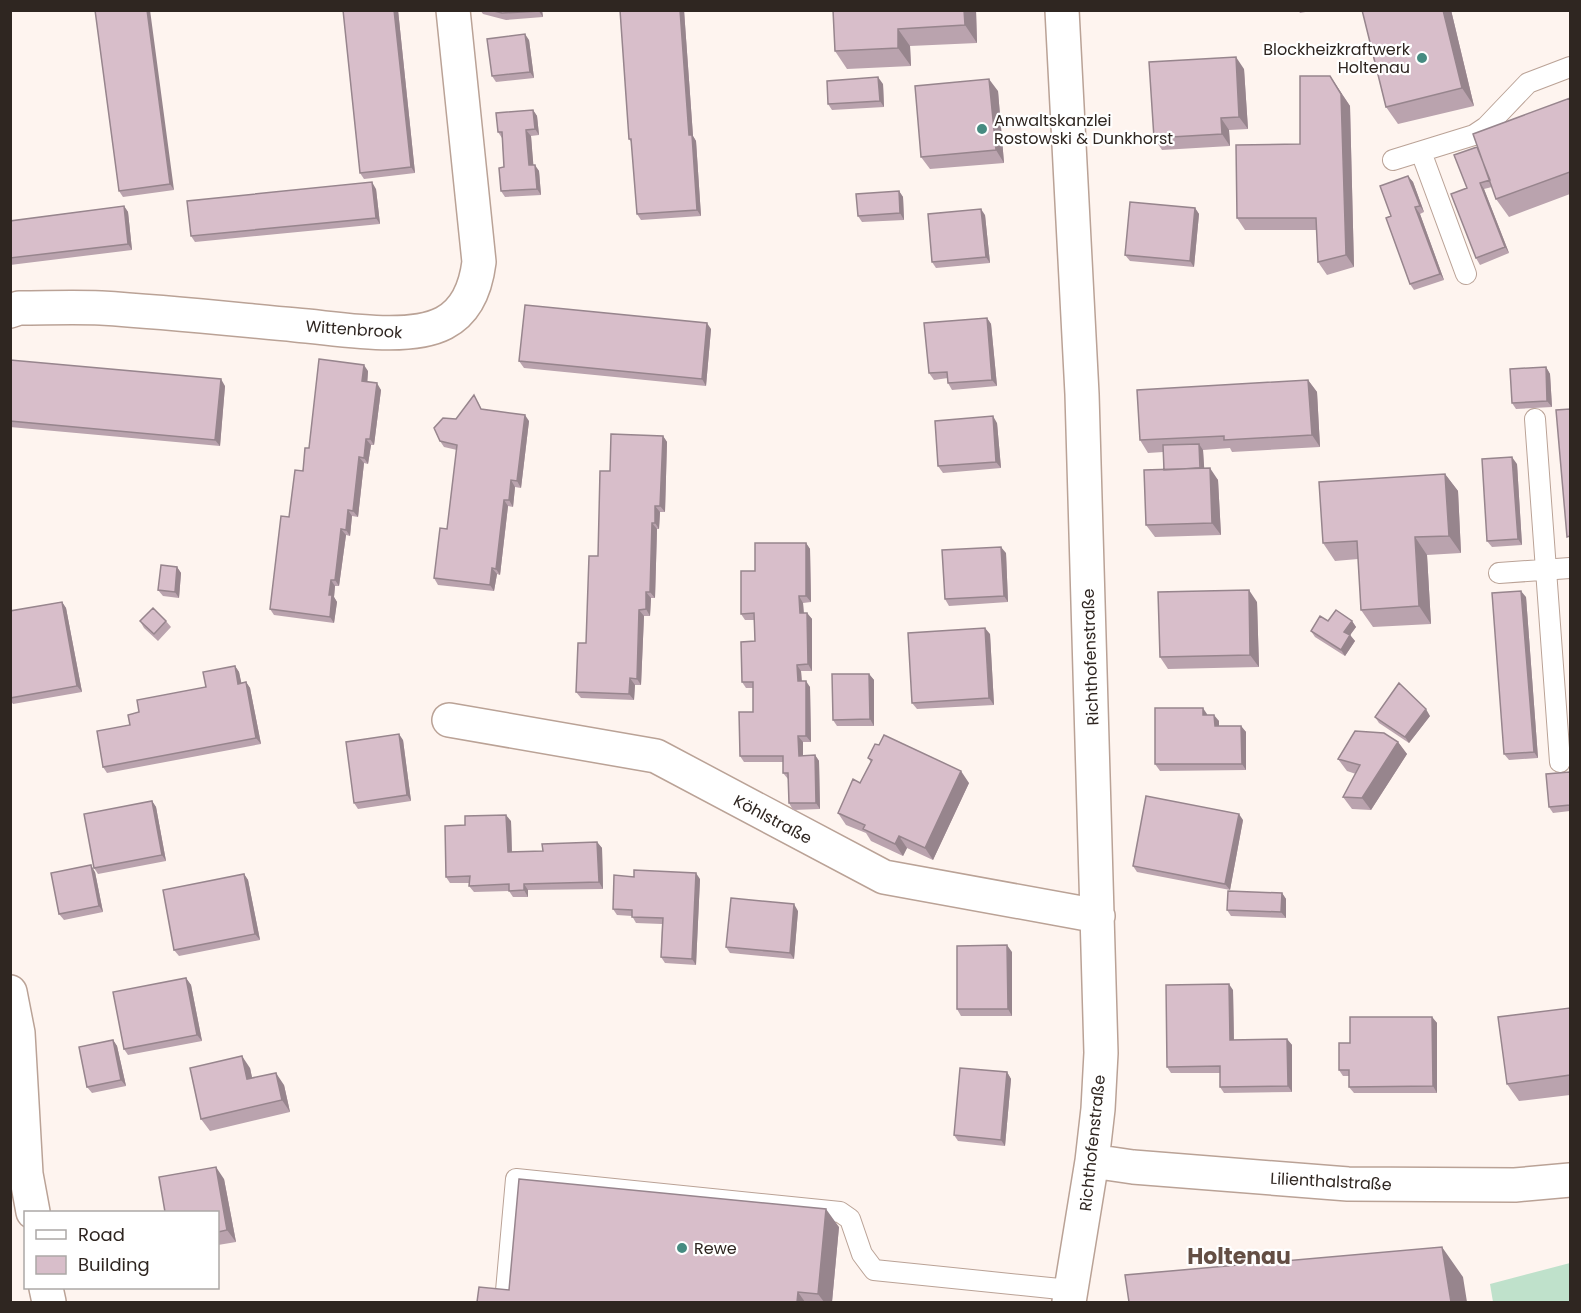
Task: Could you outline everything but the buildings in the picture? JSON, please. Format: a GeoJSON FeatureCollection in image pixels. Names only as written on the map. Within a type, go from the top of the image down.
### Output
{"type":"FeatureCollection","features":[{"type":"Feature","properties":{"kind":"street","name":"Wittenbrook"},"geometry":{"type":"LineString","coordinates":[[10,310],[99,308],[408,333],[435,327],[452,318],[466,302],[473,288],[479,262],[453,10]]}},
{"type":"Feature","properties":{"kind":"street","name":"Richthofenstraße"},"geometry":{"type":"LineString","coordinates":[[1062,10],[1082,386],[1101,1053],[1092,1161],[1070,1296]]}},
{"type":"Feature","properties":{"kind":"street","name":"Köhlstraße"},"geometry":{"type":"LineString","coordinates":[[449,720],[656,756],[884,878],[1098,916]]}},
{"type":"Feature","properties":{"kind":"street"},"geometry":{"type":"LineString","coordinates":[[10,992],[18,1034],[26,1174],[33,1211]]}},
{"type":"Feature","properties":{"kind":"street","name":"Lilienthalstraße"},"geometry":{"type":"LineString","coordinates":[[1092,1161],[1133,1167],[1348,1184],[1515,1185],[1570,1180]]}},
{"type":"Feature","properties":{"kind":"lane"},"geometry":{"type":"LineString","coordinates":[[1392,160],[1474,135],[1486,128],[1528,83],[1570,67]]}},
{"type":"Feature","properties":{"kind":"lane"},"geometry":{"type":"LineString","coordinates":[[1420,152],[1466,274]]}},
{"type":"Feature","properties":{"kind":"lane"},"geometry":{"type":"LineString","coordinates":[[1535,419],[1560,762]]}},
{"type":"Feature","properties":{"kind":"lane"},"geometry":{"type":"LineString","coordinates":[[1499,573],[1570,568]]}},
{"type":"Feature","properties":{"kind":"lane"},"geometry":{"type":"LineString","coordinates":[[505,1302],[516,1179],[840,1212],[850,1220],[862,1254],[873,1270],[1070,1296]]}},
{"type":"Feature","properties":{"kind":"green space"},"geometry":{"type":"Polygon","coordinates":[[[1570,1263],[1570,1302],[1493,1302],[1490,1284],[1570,1263]]]}},
{"type":"Feature","properties":{"kind":"place","name":"Blockheizkraftwerk Holtenau"},"geometry":{"type":"Point","coordinates":[1422,58]}},
{"type":"Feature","properties":{"kind":"place","name":"Anwaltskanzlei Rostowski & Dunkhorst"},"geometry":{"type":"Point","coordinates":[982,129]}},
{"type":"Feature","properties":{"kind":"place","name":"Rewe"},"geometry":{"type":"Point","coordinates":[682,1248]}},
{"type":"Feature","properties":{"kind":"district","name":"Holtenau"},"geometry":{"type":"Point","coordinates":[1239,1256]}}]}
